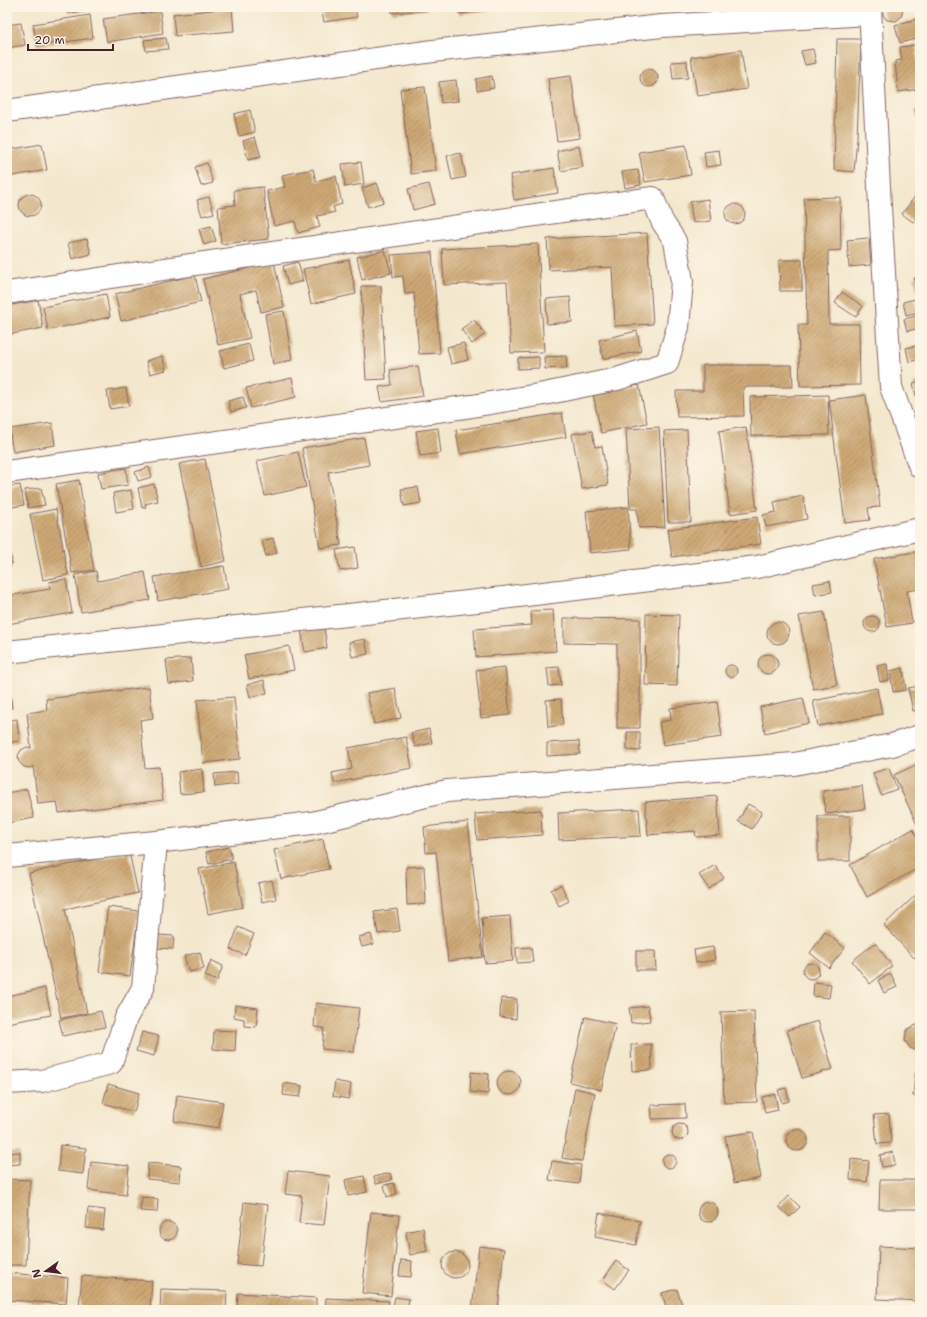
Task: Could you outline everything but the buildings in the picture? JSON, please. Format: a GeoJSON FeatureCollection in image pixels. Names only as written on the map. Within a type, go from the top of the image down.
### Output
{"type":"FeatureCollection","features":[{"type":"Feature","properties":{"kind":"street"},"geometry":{"type":"LineString","coordinates":[[7,112],[441,50],[662,26],[870,10],[891,387],[920,467]]}},
{"type":"Feature","properties":{"kind":"street"},"geometry":{"type":"LineString","coordinates":[[7,293],[653,198],[662,221],[675,241],[682,281],[678,328],[667,363],[617,379],[544,394],[464,407],[7,472]]}},
{"type":"Feature","properties":{"kind":"street"},"geometry":{"type":"LineString","coordinates":[[7,652],[478,600],[757,566],[920,529]]}},
{"type":"Feature","properties":{"kind":"street"},"geometry":{"type":"LineString","coordinates":[[7,856],[156,842],[312,823],[447,791],[794,764],[892,745],[920,736]]}},
{"type":"Feature","properties":{"kind":"street"},"geometry":{"type":"LineString","coordinates":[[7,1083],[42,1081],[111,1063],[126,1018],[143,988],[156,842]]}}]}
